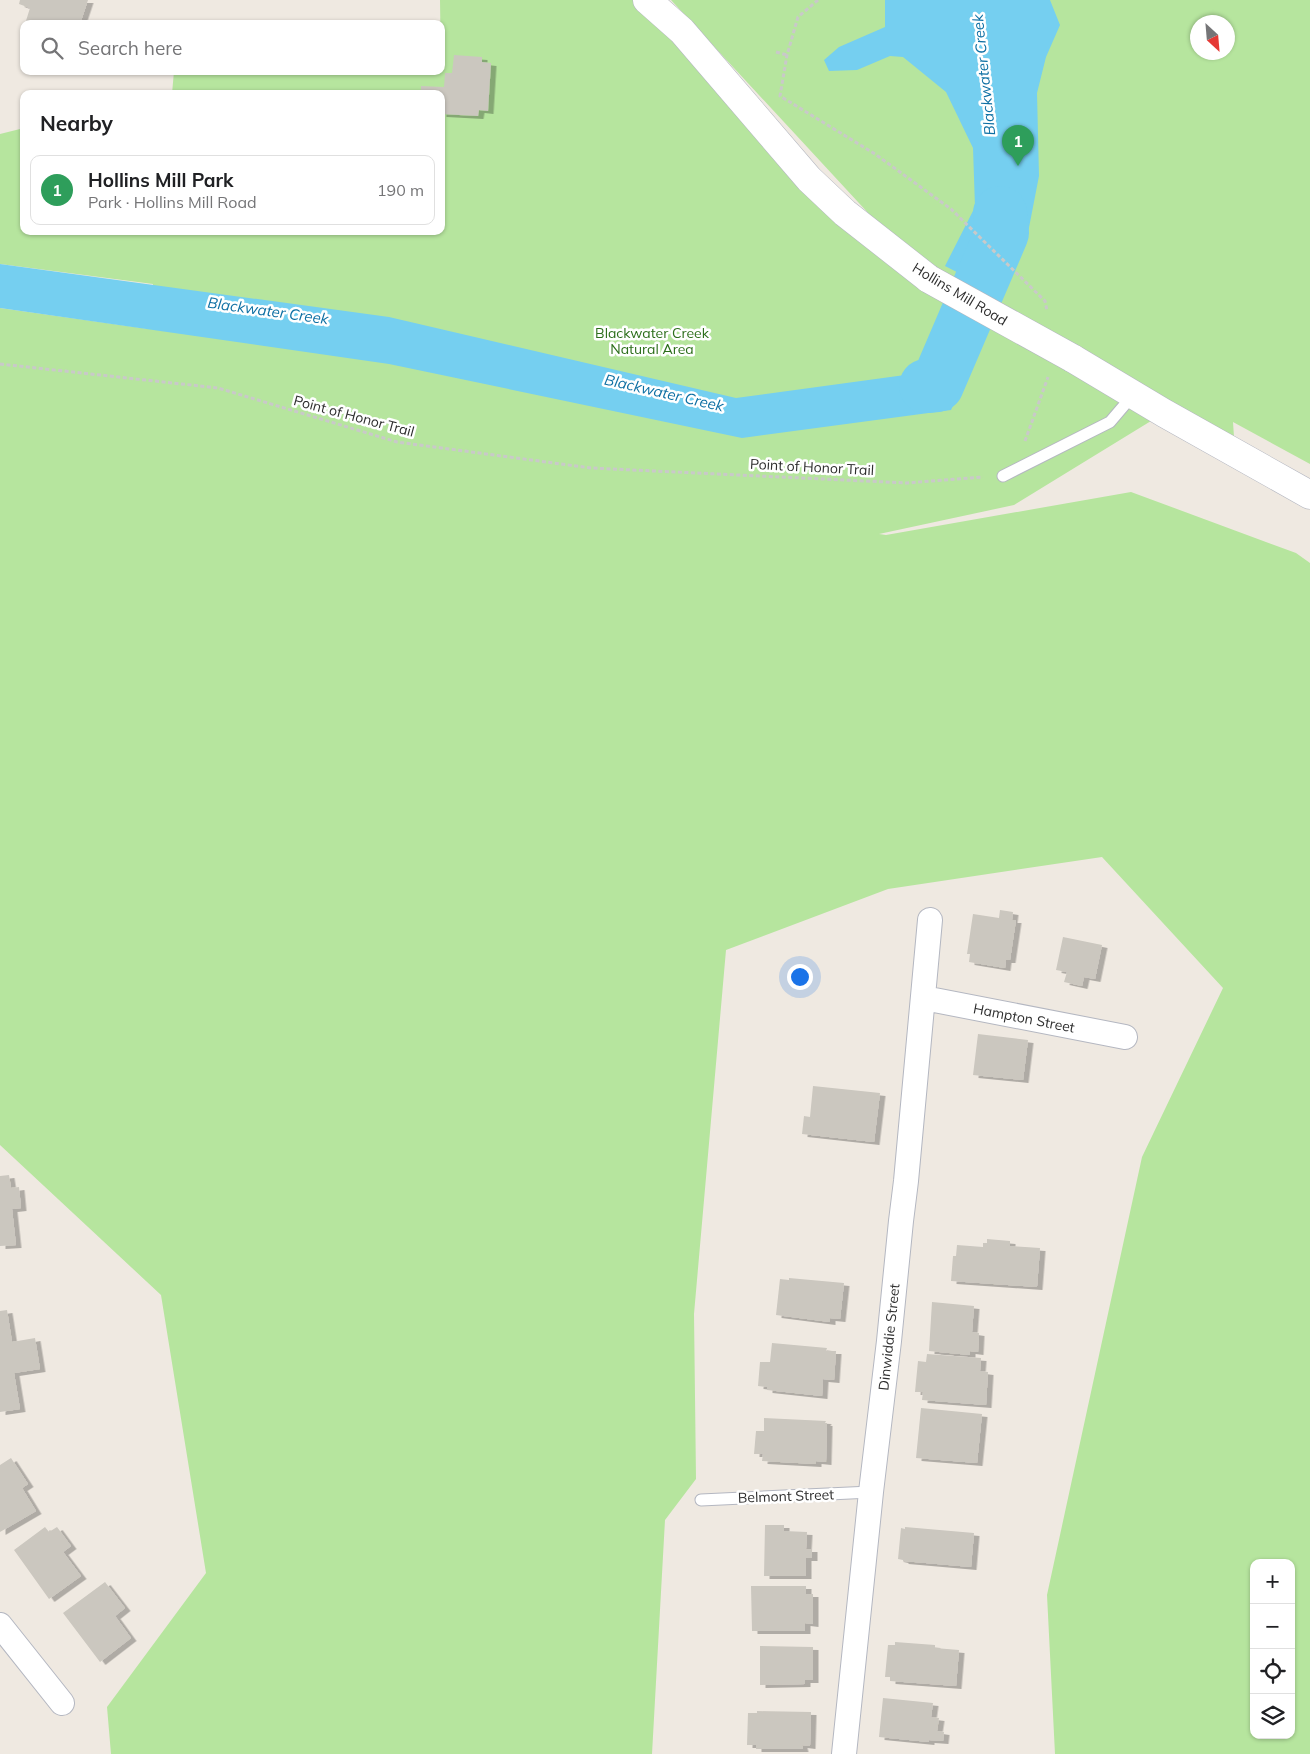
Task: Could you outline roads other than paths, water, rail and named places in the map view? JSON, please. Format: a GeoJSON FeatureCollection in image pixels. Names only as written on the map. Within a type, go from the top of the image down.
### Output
{"type":"FeatureCollection","features":[{"type":"Feature","properties":{"kind":"street","name":"Hollins Mill Road"},"geometry":{"type":"LineString","coordinates":[[646,0],[682,31],[809,178],[845,213],[929,279],[1060,365],[1134,395],[1310,495]]}},
{"type":"Feature","properties":{"kind":"street","name":"Dinwiddie Street"},"geometry":{"type":"LineString","coordinates":[[844,1754],[900,1221],[906,1181],[930,920]]}},
{"type":"Feature","properties":{"kind":"street","name":"Hampton Street"},"geometry":{"type":"LineString","coordinates":[[924,998],[1125,1037]]}},
{"type":"Feature","properties":{"kind":"street"},"geometry":{"type":"LineString","coordinates":[[0,1625],[62,1703]]}},
{"type":"Feature","properties":{"kind":"lane"},"geometry":{"type":"LineString","coordinates":[[1002,476],[1110,422],[1134,395]]}},
{"type":"Feature","properties":{"kind":"lane","name":"Belmont Street"},"geometry":{"type":"LineString","coordinates":[[701,1500],[871,1492]]}},
{"type":"Feature","properties":{"kind":"water"},"geometry":{"type":"Polygon","coordinates":[[[885,0],[1050,0],[1060,25],[1046,57],[1037,93],[1039,176],[1026,243],[998,293],[945,266],[975,207],[973,148],[946,92],[903,57],[890,56],[857,70],[829,71],[824,60],[839,47],[885,27],[885,0]]]}},
{"type":"Feature","properties":{"kind":"water"},"geometry":{"type":"Polygon","coordinates":[[[0,264],[389,317],[736,398],[927,372],[952,319],[983,343],[951,410],[742,438],[389,364],[0,308],[0,264]]]}},
{"type":"Feature","properties":{"kind":"waterway","name":"Blackwater Creek"},"geometry":{"type":"LineString","coordinates":[[926,386],[937,385],[1002,233],[1000,213]]}},
{"type":"Feature","properties":{"kind":"place","name":"Hollins Mill Park"},"geometry":{"type":"Point","coordinates":[1018,166]}},
{"type":"Feature","properties":{"kind":"park label","name":"Blackwater Creek Natural Area"},"geometry":{"type":"Point","coordinates":[652,342]}}]}
